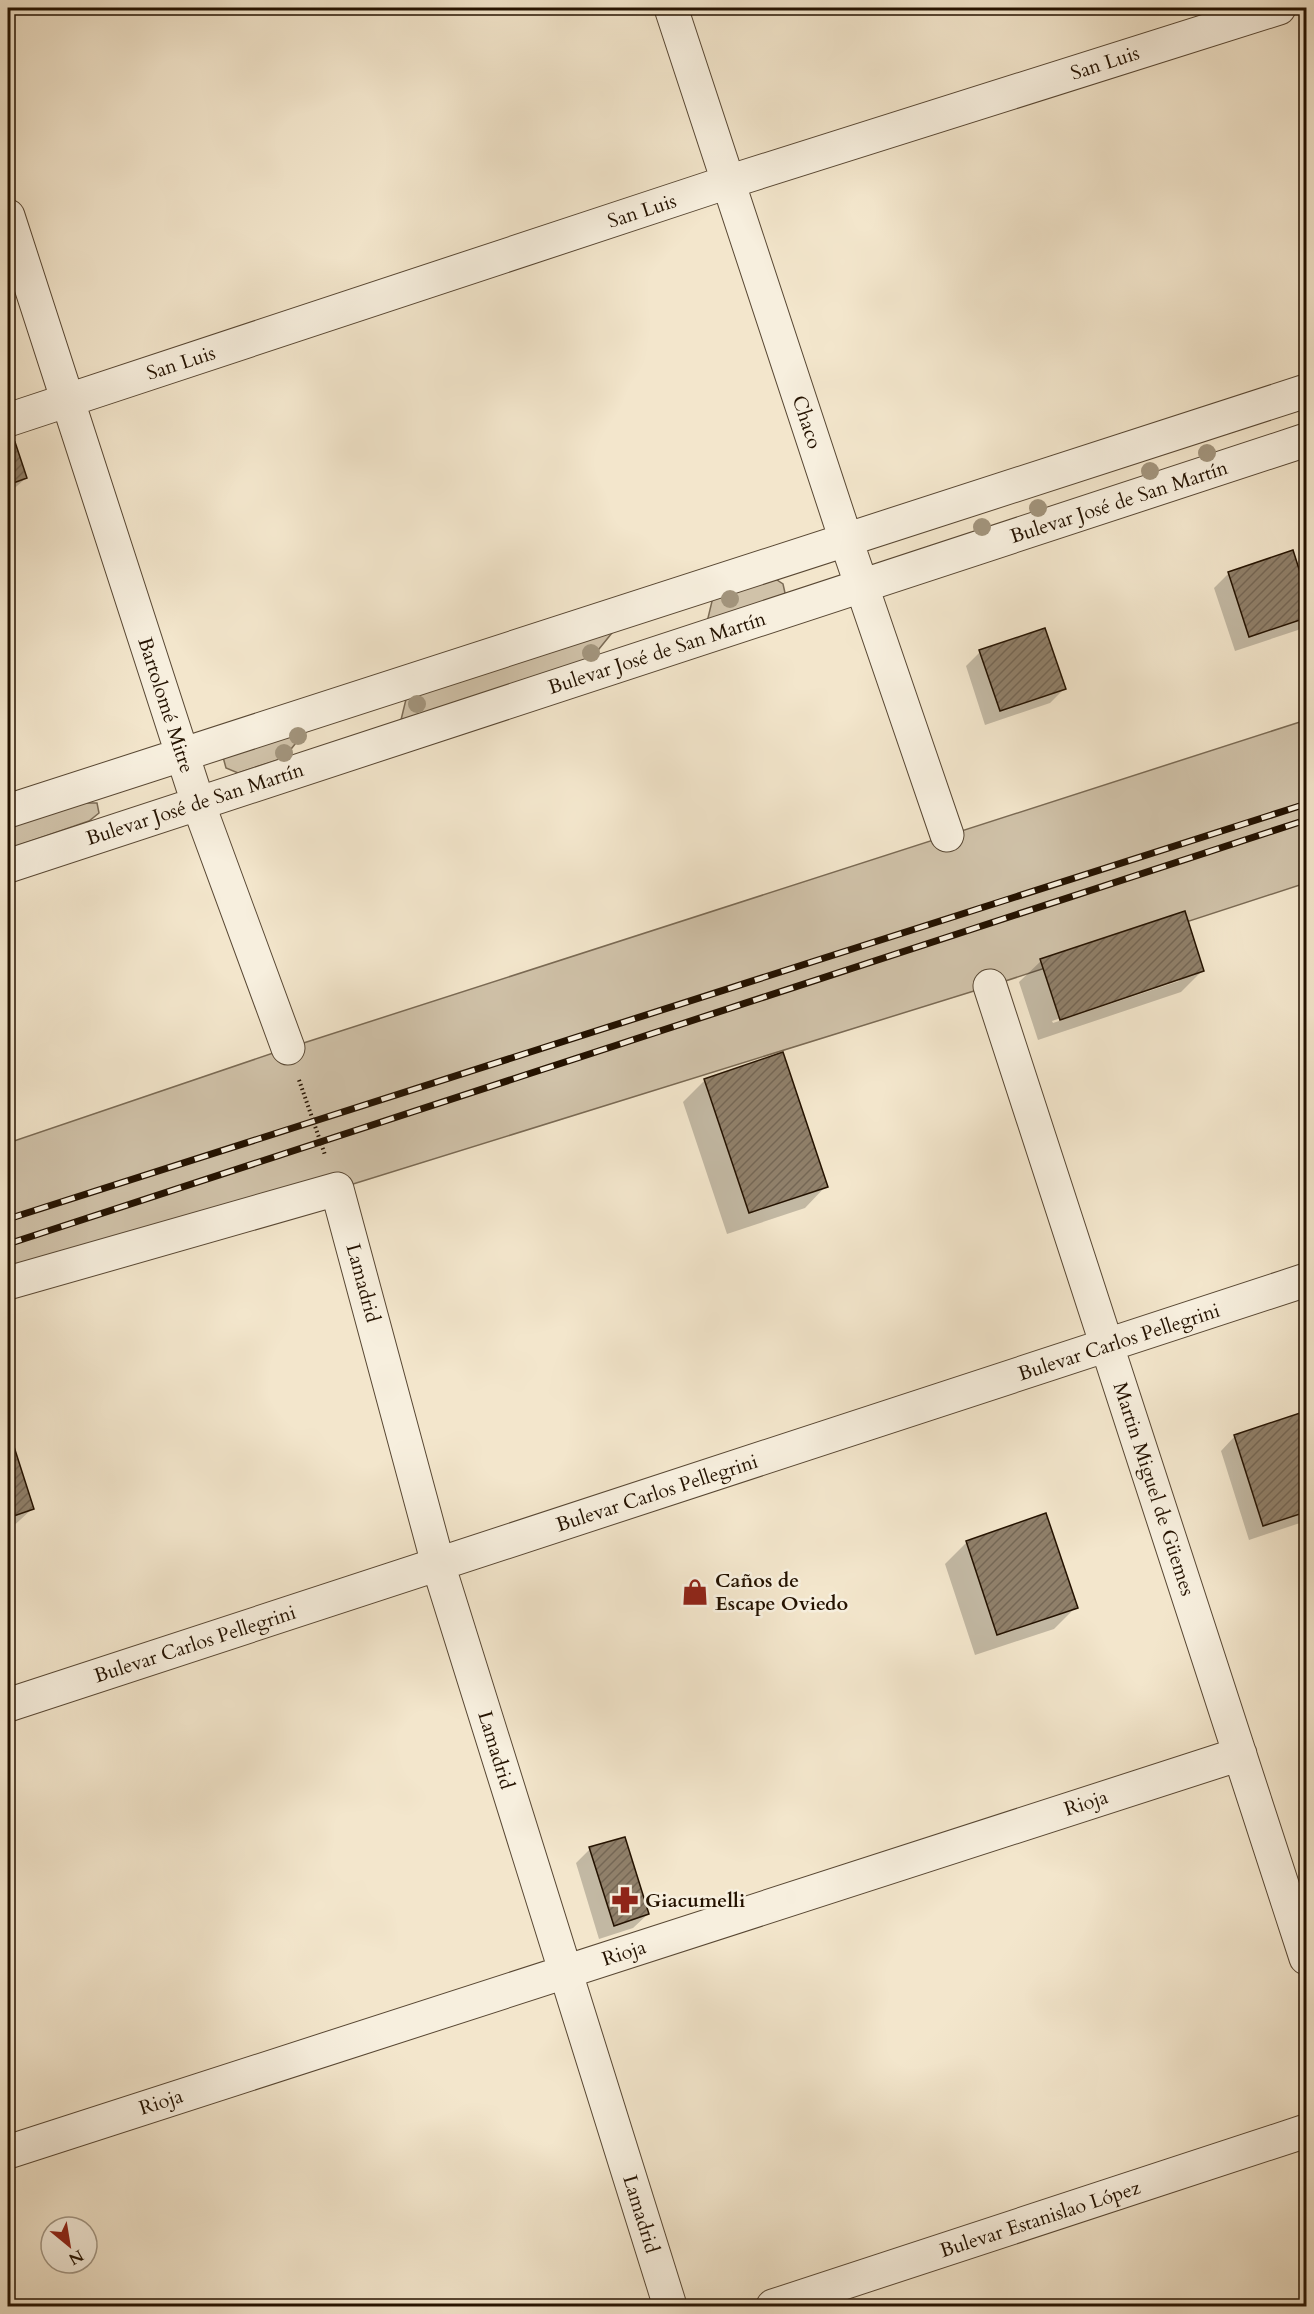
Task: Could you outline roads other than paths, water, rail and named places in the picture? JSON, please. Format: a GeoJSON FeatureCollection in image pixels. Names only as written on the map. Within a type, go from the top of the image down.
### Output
{"type":"FeatureCollection","features":[{"type":"Feature","properties":{"kind":"street","name":"Chaco"},"geometry":{"type":"LineString","coordinates":[[671,8],[846,540],[947,835]]}},
{"type":"Feature","properties":{"kind":"street","name":"San Luis"},"geometry":{"type":"LineString","coordinates":[[8,420],[728,182],[1279,8]]}},
{"type":"Feature","properties":{"kind":"street","name":"Bartolomé Mitre"},"geometry":{"type":"LineString","coordinates":[[8,216],[198,803],[288,1048]]}},
{"type":"Feature","properties":{"kind":"street"},"geometry":{"type":"LineString","coordinates":[[8,811],[1306,391]]}},
{"type":"Feature","properties":{"kind":"street","name":"Bulevar José de San Martín"},"geometry":{"type":"LineString","coordinates":[[8,866],[1306,440]]}},
{"type":"Feature","properties":{"kind":"street","name":"Martin Miguel de Güemes"},"geometry":{"type":"LineString","coordinates":[[990,986],[1306,1958]]}},
{"type":"Feature","properties":{"kind":"street","name":"Lamadrid"},"geometry":{"type":"LineString","coordinates":[[8,1283],[338,1190],[438,1564],[670,2307]]}},
{"type":"Feature","properties":{"kind":"street","name":"Bulevar Carlos Pellegrini"},"geometry":{"type":"LineString","coordinates":[[8,1705],[1306,1280]]}},
{"type":"Feature","properties":{"kind":"street","name":"Rioja"},"geometry":{"type":"LineString","coordinates":[[8,2152],[1240,1754]]}},
{"type":"Feature","properties":{"kind":"street","name":"Bulevar Estanislao López"},"geometry":{"type":"LineString","coordinates":[[773,2307],[1306,2131]]}},
{"type":"Feature","properties":{"kind":"railway"},"geometry":{"type":"LineString","coordinates":[[8,1219],[1306,804]]}},
{"type":"Feature","properties":{"kind":"railway"},"geometry":{"type":"LineString","coordinates":[[8,1244],[1306,820]]}},
{"type":"Feature","properties":{"kind":"place","name":"Caños de Escape Oviedo"},"geometry":{"type":"Point","coordinates":[695,1592]}},
{"type":"Feature","properties":{"kind":"place","name":"Giacumelli"},"geometry":{"type":"Point","coordinates":[625,1900]}}]}
